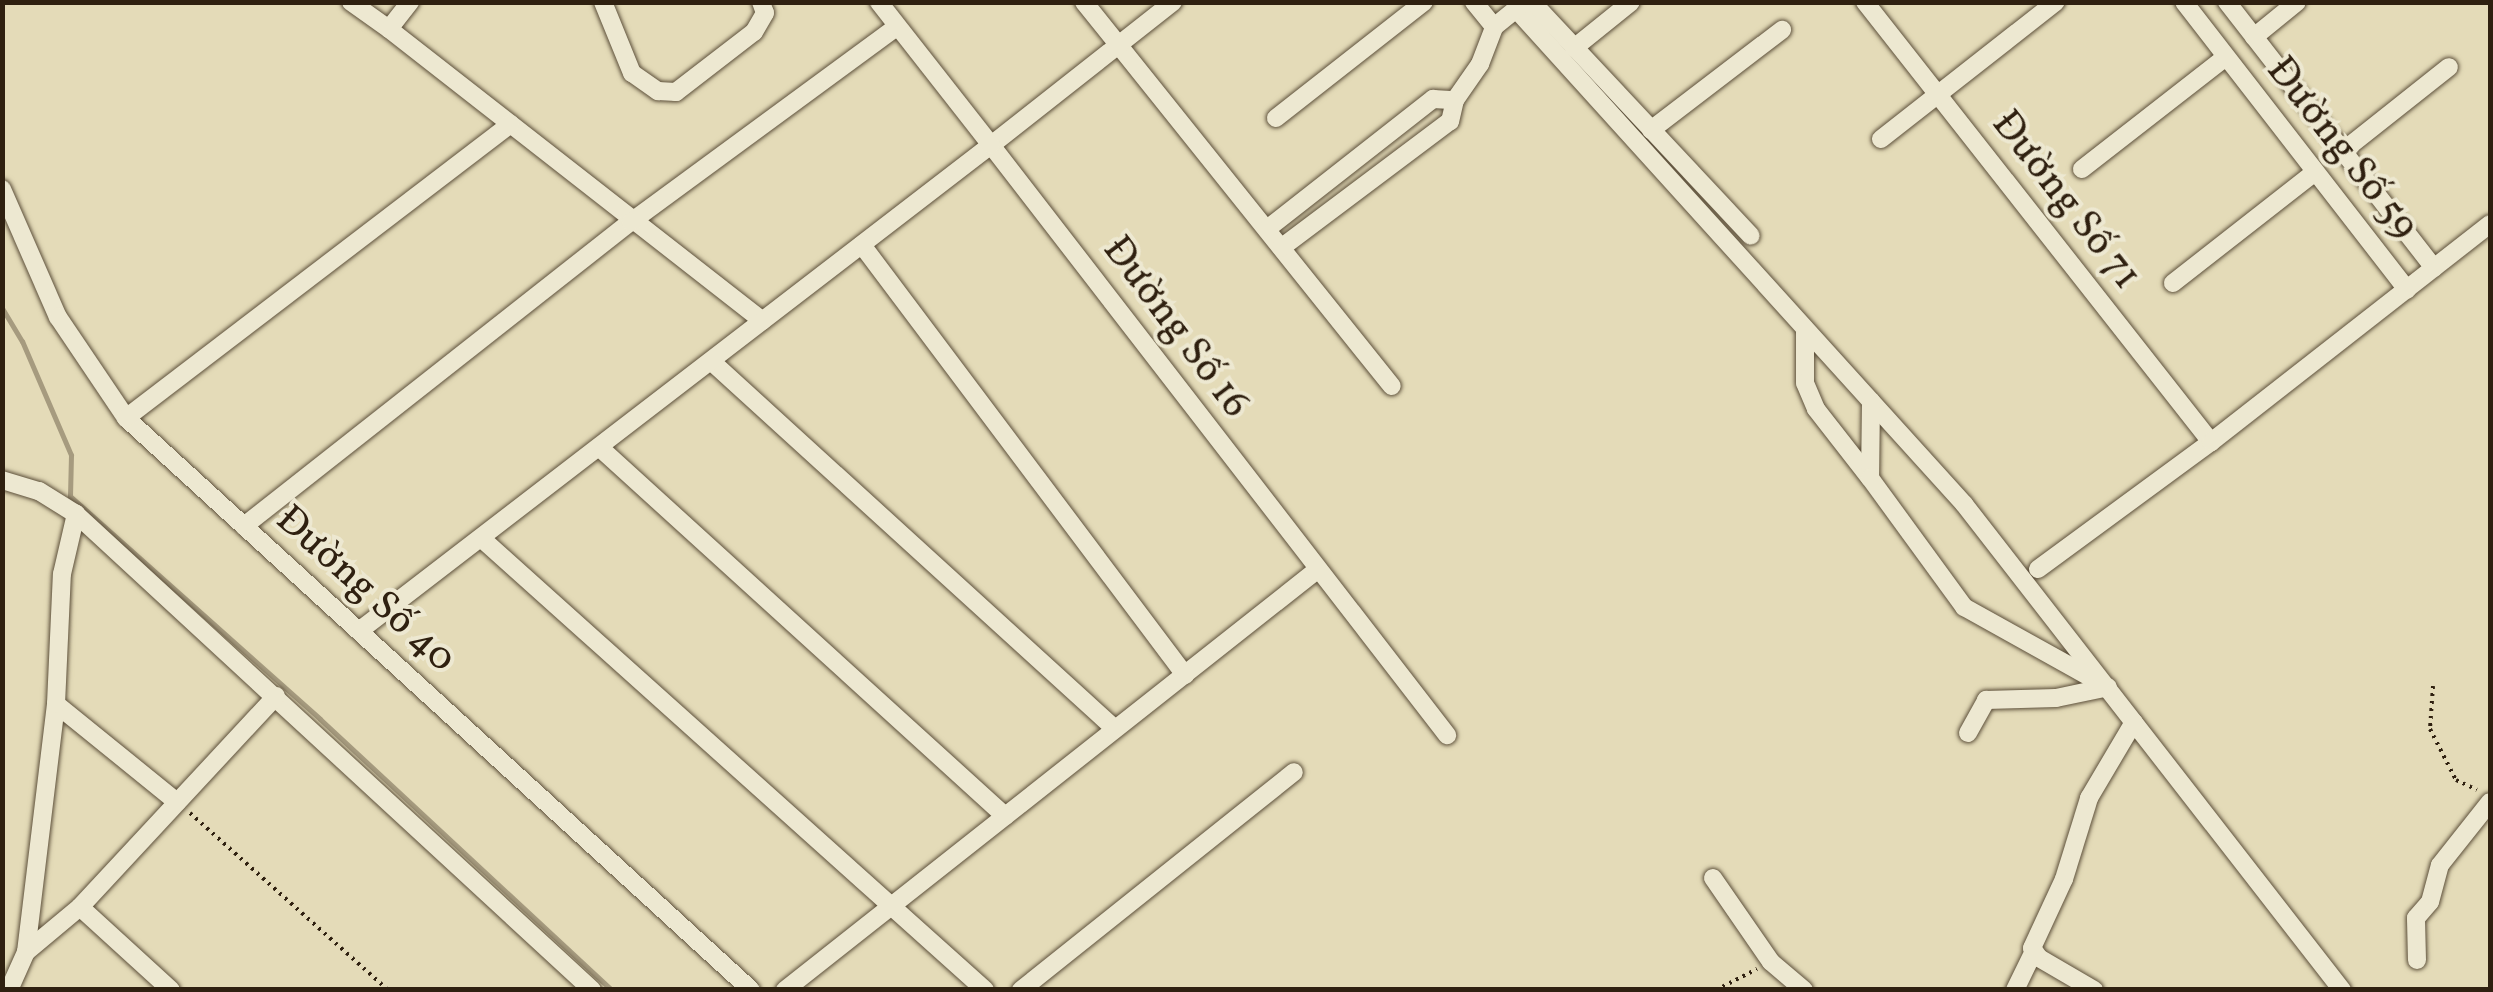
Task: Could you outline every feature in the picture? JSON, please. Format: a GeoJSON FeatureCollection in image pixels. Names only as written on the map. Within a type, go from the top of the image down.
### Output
{"type":"FeatureCollection","features":[{"type":"Feature","properties":{"kind":"street"},"geometry":{"type":"LineString","coordinates":[[351,2],[763,321]]}},
{"type":"Feature","properties":{"kind":"street"},"geometry":{"type":"LineString","coordinates":[[389,29],[410,2]]}},
{"type":"Feature","properties":{"kind":"street"},"geometry":{"type":"LineString","coordinates":[[603,2],[632,73],[658,91],[676,92],[754,32],[765,13],[761,2]]}},
{"type":"Feature","properties":{"kind":"street","name":"Đường Số 16"},"geometry":{"type":"LineString","coordinates":[[879,2],[895,28],[991,145],[1447,735]]}},
{"type":"Feature","properties":{"kind":"street"},"geometry":{"type":"LineString","coordinates":[[1084,2],[1392,386]]}},
{"type":"Feature","properties":{"kind":"street"},"geometry":{"type":"LineString","coordinates":[[360,631],[1173,2]]}},
{"type":"Feature","properties":{"kind":"street"},"geometry":{"type":"LineString","coordinates":[[1276,118],[1424,2]]}},
{"type":"Feature","properties":{"kind":"street"},"geometry":{"type":"LineString","coordinates":[[1474,2],[1494,27]]}},
{"type":"Feature","properties":{"kind":"street"},"geometry":{"type":"LineString","coordinates":[[1282,248],[1450,121],[1455,100],[1480,64],[1494,27],[1529,7],[1560,2]]}},
{"type":"Feature","properties":{"kind":"street"},"geometry":{"type":"LineString","coordinates":[[1574,48],[1631,2]]}},
{"type":"Feature","properties":{"kind":"street","name":"Đường Số 71"},"geometry":{"type":"LineString","coordinates":[[1865,2],[2210,442]]}},
{"type":"Feature","properties":{"kind":"street"},"geometry":{"type":"LineString","coordinates":[[1881,139],[2056,2]]}},
{"type":"Feature","properties":{"kind":"street","name":"Đường Số 59"},"geometry":{"type":"LineString","coordinates":[[2184,2],[2407,290]]}},
{"type":"Feature","properties":{"kind":"street","name":"Đường Số 59"},"geometry":{"type":"LineString","coordinates":[[2227,2],[2434,268]]}},
{"type":"Feature","properties":{"kind":"street"},"geometry":{"type":"LineString","coordinates":[[2254,37],[2297,2]]}},
{"type":"Feature","properties":{"kind":"street"},"geometry":{"type":"LineString","coordinates":[[1529,7],[1574,48],[1751,236]]}},
{"type":"Feature","properties":{"kind":"street"},"geometry":{"type":"LineString","coordinates":[[1529,7],[1805,328],[1964,504],[2342,990]]}},
{"type":"Feature","properties":{"kind":"street"},"geometry":{"type":"LineString","coordinates":[[244,526],[631,222],[895,28]]}},
{"type":"Feature","properties":{"kind":"street"},"geometry":{"type":"LineString","coordinates":[[1651,130],[1782,30]]}},
{"type":"Feature","properties":{"kind":"street"},"geometry":{"type":"LineString","coordinates":[[2082,168],[2226,57]]}},
{"type":"Feature","properties":{"kind":"street"},"geometry":{"type":"LineString","coordinates":[[2342,151],[2449,67]]}},
{"type":"Feature","properties":{"kind":"street"},"geometry":{"type":"LineString","coordinates":[[1267,229],[1433,99],[1455,100]]}},
{"type":"Feature","properties":{"kind":"street"},"geometry":{"type":"LineString","coordinates":[[126,418],[512,124]]}},
{"type":"Feature","properties":{"kind":"street"},"geometry":{"type":"LineString","coordinates":[[2173,283],[2315,172]]}},
{"type":"Feature","properties":{"kind":"street","name":"Đường Số 40"},"geometry":{"type":"LineString","coordinates":[[2,188],[58,317],[126,418],[751,990]]}},
{"type":"Feature","properties":{"kind":"street"},"geometry":{"type":"LineString","coordinates":[[2038,569],[2210,442],[2490,224]]}},
{"type":"Feature","properties":{"kind":"street"},"geometry":{"type":"LineString","coordinates":[[862,245],[1184,675]]}},
{"type":"Feature","properties":{"kind":"street"},"geometry":{"type":"LineString","coordinates":[[1805,328],[1804,383],[1816,408],[1964,608],[2108,687]]}},
{"type":"Feature","properties":{"kind":"street"},"geometry":{"type":"LineString","coordinates":[[711,361],[1115,729]]}},
{"type":"Feature","properties":{"kind":"street"},"geometry":{"type":"LineString","coordinates":[[1870,478],[1871,401]]}},
{"type":"Feature","properties":{"kind":"street"},"geometry":{"type":"LineString","coordinates":[[599,447],[1005,816]]}},
{"type":"Feature","properties":{"kind":"street"},"geometry":{"type":"LineString","coordinates":[[2,480],[40,491],[76,514],[592,990]]}},
{"type":"Feature","properties":{"kind":"street"},"geometry":{"type":"LineString","coordinates":[[9,990],[26,952],[56,704],[62,574],[76,514]]}},
{"type":"Feature","properties":{"kind":"street"},"geometry":{"type":"LineString","coordinates":[[480,538],[985,990]]}},
{"type":"Feature","properties":{"kind":"street"},"geometry":{"type":"LineString","coordinates":[[786,990],[1317,570]]}},
{"type":"Feature","properties":{"kind":"street"},"geometry":{"type":"LineString","coordinates":[[1968,734],[1986,700],[2056,698],[2108,687]]}},
{"type":"Feature","properties":{"kind":"street"},"geometry":{"type":"LineString","coordinates":[[26,952],[80,907],[276,696]]}},
{"type":"Feature","properties":{"kind":"street"},"geometry":{"type":"LineString","coordinates":[[56,704],[177,802]]}},
{"type":"Feature","properties":{"kind":"street"},"geometry":{"type":"LineString","coordinates":[[2015,990],[2064,879],[2089,798],[2134,722]]}},
{"type":"Feature","properties":{"kind":"street"},"geometry":{"type":"LineString","coordinates":[[1021,990],[1294,772]]}},
{"type":"Feature","properties":{"kind":"street"},"geometry":{"type":"LineString","coordinates":[[2417,960],[2416,918],[2430,902],[2440,864],[2490,799]]}},
{"type":"Feature","properties":{"kind":"street"},"geometry":{"type":"LineString","coordinates":[[1713,878],[1772,962],[1804,990]]}},
{"type":"Feature","properties":{"kind":"street"},"geometry":{"type":"LineString","coordinates":[[80,907],[171,990]]}},
{"type":"Feature","properties":{"kind":"street"},"geometry":{"type":"LineString","coordinates":[[2033,953],[2094,990]]}},
{"type":"Feature","properties":{"kind":"path"},"geometry":{"type":"LineString","coordinates":[[2432,686],[2430,729],[2456,780],[2490,799]]}},
{"type":"Feature","properties":{"kind":"path"},"geometry":{"type":"LineString","coordinates":[[177,802],[388,990]]}},
{"type":"Feature","properties":{"kind":"path"},"geometry":{"type":"LineString","coordinates":[[1716,990],[1772,962]]}},
{"type":"Feature","properties":{"kind":"waterway"},"geometry":{"type":"LineString","coordinates":[[2,308],[22,341],[71,455],[70,496],[320,719],[612,990]]}}]}
